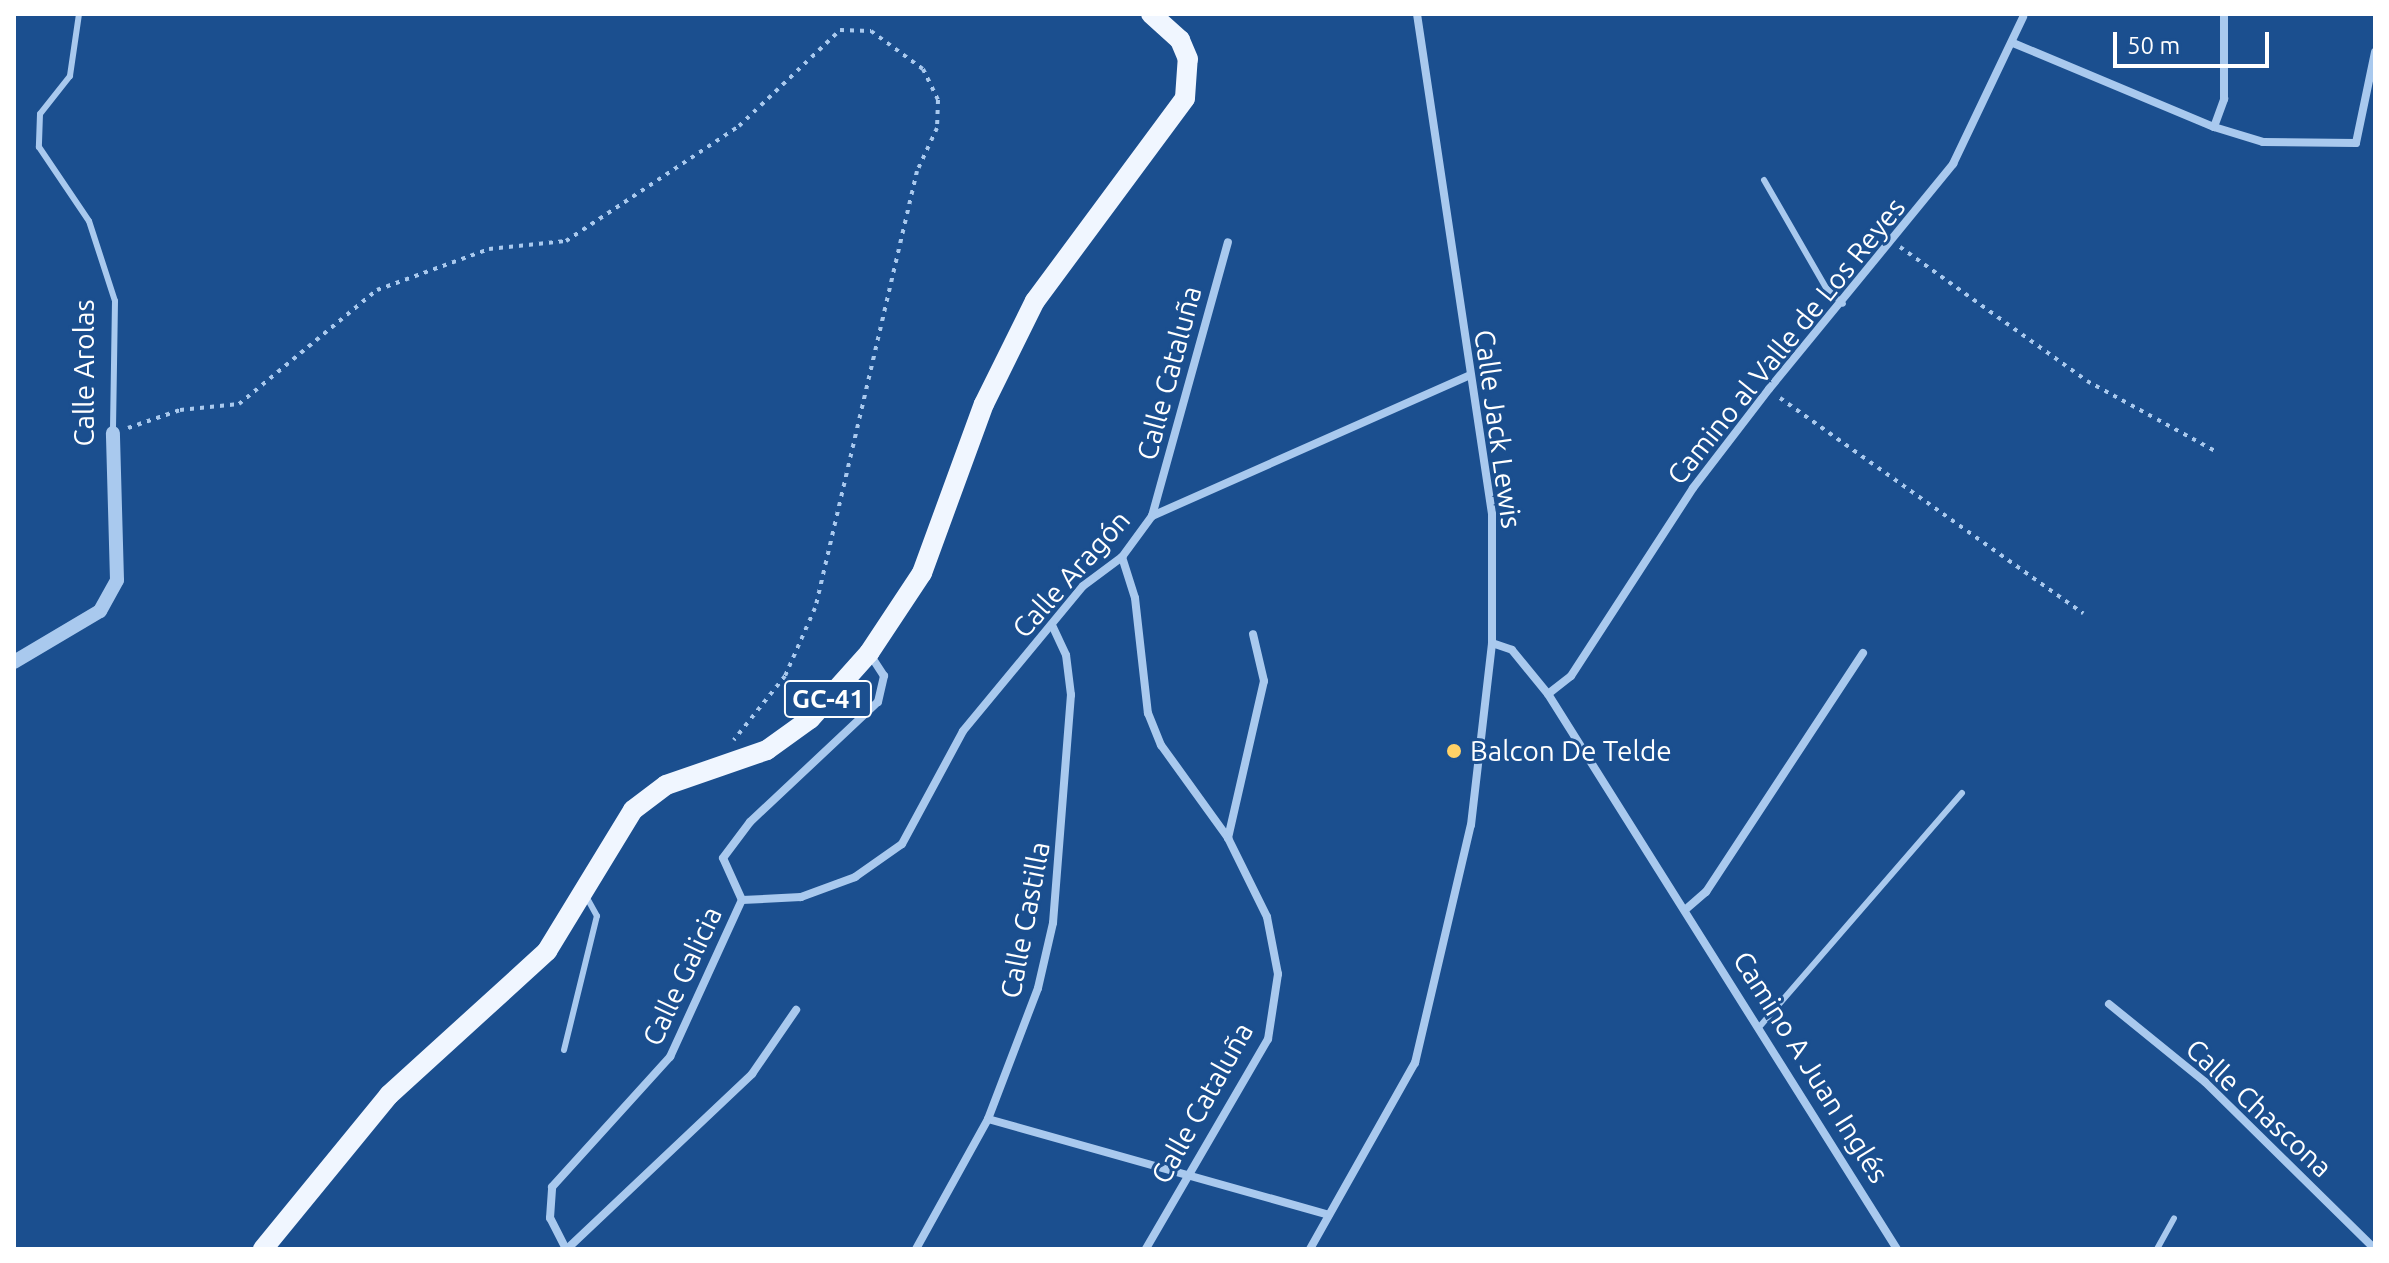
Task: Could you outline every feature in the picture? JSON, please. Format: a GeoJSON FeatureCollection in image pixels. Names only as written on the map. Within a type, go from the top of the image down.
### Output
{"type":"FeatureCollection","features":[{"type":"Feature","properties":{"kind":"main road","name":"GC-41"},"geometry":{"type":"LineString","coordinates":[[263,1249],[389,1095],[547,951],[633,810],[666,785],[767,750],[810,719],[869,653],[922,573],[984,404],[1035,301],[1185,98],[1188,59],[1180,40],[1151,14]]}},
{"type":"Feature","properties":{"kind":"street","name":"Calle Jack Lewis"},"geometry":{"type":"LineString","coordinates":[[1310,1249],[1415,1063],[1471,825],[1492,643],[1492,514],[1468,376],[1417,14]]}},
{"type":"Feature","properties":{"kind":"street"},"geometry":{"type":"LineString","coordinates":[[2214,127],[2224,99],[2224,14]]}},
{"type":"Feature","properties":{"kind":"street","name":"Camino al Valle de Los Reyes"},"geometry":{"type":"LineString","coordinates":[[1548,694],[1571,676],[1693,488],[1769,389],[1895,243],[1953,164],[2013,43],[2022,15]]}},
{"type":"Feature","properties":{"kind":"street"},"geometry":{"type":"LineString","coordinates":[[2013,43],[2214,127],[2263,142],[2356,143],[2375,52]]}},
{"type":"Feature","properties":{"kind":"street","name":"Calle Cataluña"},"geometry":{"type":"LineString","coordinates":[[1152,516],[1228,242]]}},
{"type":"Feature","properties":{"kind":"street","name":"Calle Aragón"},"geometry":{"type":"LineString","coordinates":[[742,900],[801,897],[855,877],[902,844],[963,731],[1083,586],[1122,557],[1152,516],[1468,376]]}},
{"type":"Feature","properties":{"kind":"street","name":"Calle Arolas"},"geometry":{"type":"LineString","coordinates":[[14,662],[100,611],[117,580],[108,471],[113,433]]}},
{"type":"Feature","properties":{"kind":"street","name":"Calle Cataluña"},"geometry":{"type":"LineString","coordinates":[[1122,557],[1135,598],[1148,713],[1161,745],[1228,838],[1267,917],[1278,974],[1268,1039],[1146,1249]]}},
{"type":"Feature","properties":{"kind":"street","name":"Calle Castilla"},"geometry":{"type":"LineString","coordinates":[[916,1249],[988,1119],[1038,988],[1064,839],[1071,695],[1066,655],[1052,625]]}},
{"type":"Feature","properties":{"kind":"street"},"geometry":{"type":"LineString","coordinates":[[1228,838],[1264,681],[1253,634]]}},
{"type":"Feature","properties":{"kind":"street","name":"Camino A Juan Inglés"},"geometry":{"type":"LineString","coordinates":[[1492,643],[1512,650],[1548,694],[1761,1025],[1897,1249]]}},
{"type":"Feature","properties":{"kind":"street","name":"Calle Galicia"},"geometry":{"type":"LineString","coordinates":[[796,1010],[752,1074],[567,1249],[550,1218],[552,1187],[670,1057],[742,900],[723,858],[750,822],[878,702],[884,676],[869,653]]}},
{"type":"Feature","properties":{"kind":"street"},"geometry":{"type":"LineString","coordinates":[[1685,910],[1706,892],[1863,653]]}},
{"type":"Feature","properties":{"kind":"street","name":"Calle Chascona"},"geometry":{"type":"LineString","coordinates":[[2109,1004],[2205,1082],[2375,1249]]}},
{"type":"Feature","properties":{"kind":"street"},"geometry":{"type":"LineString","coordinates":[[988,1119],[1189,1173],[1329,1215]]}},
{"type":"Feature","properties":{"kind":"lane","name":"Calle Arolas"},"geometry":{"type":"LineString","coordinates":[[79,14],[70,76],[40,114],[39,147],[89,221],[115,301],[113,433]]}},
{"type":"Feature","properties":{"kind":"lane"},"geometry":{"type":"LineString","coordinates":[[1764,180],[1826,288],[1843,304]]}},
{"type":"Feature","properties":{"kind":"lane"},"geometry":{"type":"LineString","coordinates":[[1761,1025],[1962,793]]}},
{"type":"Feature","properties":{"kind":"lane"},"geometry":{"type":"LineString","coordinates":[[564,1050],[597,916],[583,891]]}},
{"type":"Feature","properties":{"kind":"lane"},"geometry":{"type":"LineString","coordinates":[[2157,1249],[2174,1218]]}},
{"type":"Feature","properties":{"kind":"path"},"geometry":{"type":"LineString","coordinates":[[113,433],[180,410],[239,404],[377,290],[489,249],[566,241],[739,126],[840,30],[871,31],[923,69],[938,100],[937,128],[917,171],[815,608],[785,676],[713,767]]}},
{"type":"Feature","properties":{"kind":"path"},"geometry":{"type":"LineString","coordinates":[[1895,243],[2087,381],[2215,451]]}},
{"type":"Feature","properties":{"kind":"path"},"geometry":{"type":"LineString","coordinates":[[1769,389],[2083,613]]}},
{"type":"Feature","properties":{"kind":"place","name":"Balcon De Telde"},"geometry":{"type":"Point","coordinates":[1454,751]}}]}
